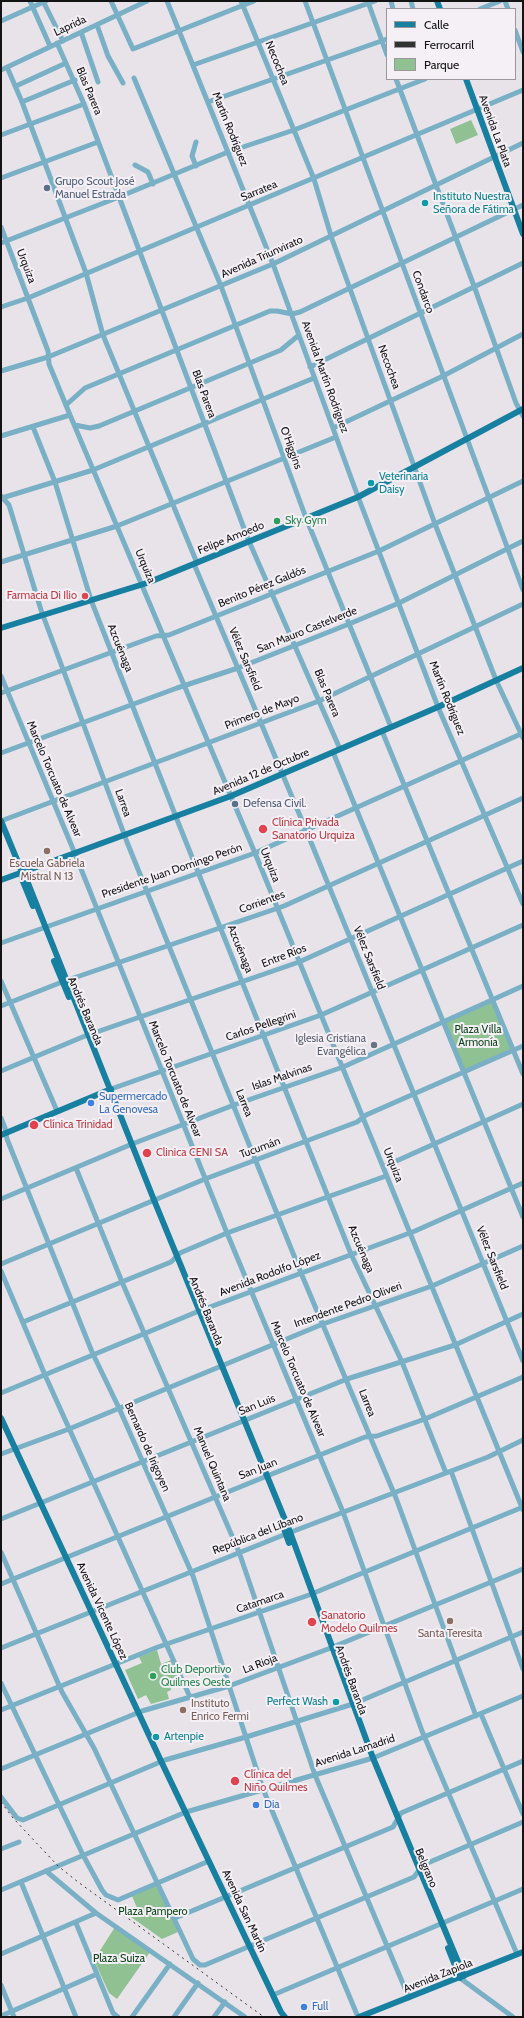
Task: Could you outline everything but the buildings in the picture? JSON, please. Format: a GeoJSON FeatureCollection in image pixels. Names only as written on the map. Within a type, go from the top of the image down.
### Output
{"type":"FeatureCollection","features":[{"type":"Feature","properties":{"kind":"main road","name":"Avenida La Plata"},"geometry":{"type":"LineString","coordinates":[[466,80],[523,234]]}},
{"type":"Feature","properties":{"kind":"main road","name":"Felipe Amoedo"},"geometry":{"type":"LineString","coordinates":[[1,628],[141,584],[358,497],[467,439],[522,412]]}},
{"type":"Feature","properties":{"kind":"main road","name":"Avenida 12 de Octubre"},"geometry":{"type":"LineString","coordinates":[[1,880],[231,796],[438,707],[523,668]]}},
{"type":"Feature","properties":{"kind":"main road","name":"Andrés Baranda"},"geometry":{"type":"LineString","coordinates":[[1,821],[22,872],[22,879],[109,1089],[197,1312],[288,1533],[371,1759]]}},
{"type":"Feature","properties":{"kind":"main road","name":"Carlos Pellegrini"},"geometry":{"type":"LineString","coordinates":[[4,1134],[109,1089]]}},
{"type":"Feature","properties":{"kind":"main road","name":"Avenida Vicente López"},"geometry":{"type":"LineString","coordinates":[[1,1418],[161,1762],[186,1812]]}},
{"type":"Feature","properties":{"kind":"main road","name":"Belgrano"},"geometry":{"type":"LineString","coordinates":[[371,1759],[462,1977]]}},
{"type":"Feature","properties":{"kind":"main road","name":"Avenida San Martín"},"geometry":{"type":"LineString","coordinates":[[186,1812],[249,1946],[285,2017]]}},
{"type":"Feature","properties":{"kind":"main road","name":"Avenida Zapiola"},"geometry":{"type":"LineString","coordinates":[[358,2017],[520,1953]]}},
{"type":"Feature","properties":{"kind":"street"},"geometry":{"type":"LineString","coordinates":[[30,1],[50,46]]}},
{"type":"Feature","properties":{"kind":"street"},"geometry":{"type":"LineString","coordinates":[[1,21],[44,1],[63,41]]}},
{"type":"Feature","properties":{"kind":"street"},"geometry":{"type":"LineString","coordinates":[[111,1],[133,49],[242,3],[254,1]]}},
{"type":"Feature","properties":{"kind":"street","name":"Laprida"},"geometry":{"type":"LineString","coordinates":[[3,68],[147,1]]}},
{"type":"Feature","properties":{"kind":"street","name":"Martín Rodríguez"},"geometry":{"type":"LineString","coordinates":[[167,1],[273,264]]}},
{"type":"Feature","properties":{"kind":"street","name":"Condarco"},"geometry":{"type":"LineString","coordinates":[[305,1],[523,590]]}},
{"type":"Feature","properties":{"kind":"street"},"geometry":{"type":"LineString","coordinates":[[193,65],[258,43],[368,2],[375,1]]}},
{"type":"Feature","properties":{"kind":"street"},"geometry":{"type":"LineString","coordinates":[[482,8],[500,1]]}},
{"type":"Feature","properties":{"kind":"street"},"geometry":{"type":"LineString","coordinates":[[368,2],[384,40],[386,50]]}},
{"type":"Feature","properties":{"kind":"street","name":"Necochea"},"geometry":{"type":"LineString","coordinates":[[242,3],[314,179],[331,235],[435,524],[496,680],[522,735]]}},
{"type":"Feature","properties":{"kind":"street"},"geometry":{"type":"LineString","coordinates":[[97,25],[111,62],[123,83]]}},
{"type":"Feature","properties":{"kind":"street"},"geometry":{"type":"LineString","coordinates":[[81,32],[98,82]]}},
{"type":"Feature","properties":{"kind":"street"},"geometry":{"type":"LineString","coordinates":[[208,102],[384,40]]}},
{"type":"Feature","properties":{"kind":"street"},"geometry":{"type":"LineString","coordinates":[[519,42],[523,52]]}},
{"type":"Feature","properties":{"kind":"street","name":"Blas Parera"},"geometry":{"type":"LineString","coordinates":[[57,43],[75,80],[250,541],[340,749]]}},
{"type":"Feature","properties":{"kind":"street"},"geometry":{"type":"LineString","coordinates":[[16,86],[66,64]]}},
{"type":"Feature","properties":{"kind":"street","name":"Vélez Sarsfield"},"geometry":{"type":"LineString","coordinates":[[3,68],[16,86],[64,219],[86,273],[103,335],[173,503],[216,616],[329,885],[523,1361]]}},
{"type":"Feature","properties":{"kind":"street","name":"O'Higgins"},"geometry":{"type":"LineString","coordinates":[[134,78],[220,286],[306,518],[391,727]]}},
{"type":"Feature","properties":{"kind":"street"},"geometry":{"type":"LineString","coordinates":[[22,102],[75,80]]}},
{"type":"Feature","properties":{"kind":"street"},"geometry":{"type":"LineString","coordinates":[[396,80],[435,185],[456,236],[516,404],[522,412]]}},
{"type":"Feature","properties":{"kind":"street"},"geometry":{"type":"LineString","coordinates":[[4,242],[153,184],[228,152],[294,130],[422,80]]}},
{"type":"Feature","properties":{"kind":"street","name":"Sarratea"},"geometry":{"type":"LineString","coordinates":[[1,307],[28,298],[363,159],[523,90]]}},
{"type":"Feature","properties":{"kind":"street"},"geometry":{"type":"LineString","coordinates":[[1,135],[84,104]]}},
{"type":"Feature","properties":{"kind":"street"},"geometry":{"type":"LineString","coordinates":[[1,178],[98,142]]}},
{"type":"Feature","properties":{"kind":"street"},"geometry":{"type":"LineString","coordinates":[[196,142],[192,156],[196,166]]}},
{"type":"Feature","properties":{"kind":"street","name":"Avenida Triunvirato"},"geometry":{"type":"LineString","coordinates":[[1,371],[48,357],[273,264],[523,143]]}},
{"type":"Feature","properties":{"kind":"street"},"geometry":{"type":"LineString","coordinates":[[135,165],[148,172],[153,184]]}},
{"type":"Feature","properties":{"kind":"street"},"geometry":{"type":"LineString","coordinates":[[66,405],[81,390],[270,311],[292,314],[300,312],[523,205]]}},
{"type":"Feature","properties":{"kind":"street","name":"Urquiza"},"geometry":{"type":"LineString","coordinates":[[1,227],[4,242],[28,298],[70,415],[255,853],[432,1286],[498,1452],[523,1508]]}},
{"type":"Feature","properties":{"kind":"street"},"geometry":{"type":"LineString","coordinates":[[310,366],[523,263]]}},
{"type":"Feature","properties":{"kind":"street","name":"Avenida Martín Rodríguez"},"geometry":{"type":"LineString","coordinates":[[273,264],[358,497]]}},
{"type":"Feature","properties":{"kind":"street"},"geometry":{"type":"LineString","coordinates":[[333,428],[444,376],[523,334]]}},
{"type":"Feature","properties":{"kind":"street"},"geometry":{"type":"LineString","coordinates":[[75,425],[95,428],[285,349],[299,335]]}},
{"type":"Feature","properties":{"kind":"street"},"geometry":{"type":"LineString","coordinates":[[2,497],[93,470],[314,378]]}},
{"type":"Feature","properties":{"kind":"street"},"geometry":{"type":"LineString","coordinates":[[1,436],[70,415]]}},
{"type":"Feature","properties":{"kind":"street","name":"Azcuénaga"},"geometry":{"type":"LineString","coordinates":[[32,427],[55,482],[91,600],[155,764],[351,1254],[402,1362],[424,1419],[471,1528],[523,1669]]}},
{"type":"Feature","properties":{"kind":"street"},"geometry":{"type":"LineString","coordinates":[[1,562],[117,526],[336,437]]}},
{"type":"Feature","properties":{"kind":"street","name":"Benito Pérez Galdós"},"geometry":{"type":"LineString","coordinates":[[1,693],[156,636],[163,635],[216,616],[379,551],[523,481]]}},
{"type":"Feature","properties":{"kind":"street","name":"Larrea"},"geometry":{"type":"LineString","coordinates":[[2,497],[10,505],[43,615],[147,891],[301,1273],[394,1493],[478,1715],[504,1769],[523,1814]]}},
{"type":"Feature","properties":{"kind":"street","name":"Martín Rodríguez"},"geometry":{"type":"LineString","coordinates":[[358,497],[438,707],[523,904]]}},
{"type":"Feature","properties":{"kind":"street","name":"San Mauro Castelverde"},"geometry":{"type":"LineString","coordinates":[[1,753],[132,704],[238,668],[296,646],[399,604],[523,541]]}},
{"type":"Feature","properties":{"kind":"street","name":"Primero de Mayo"},"geometry":{"type":"LineString","coordinates":[[1,821],[262,724],[319,701],[523,604]]}},
{"type":"Feature","properties":{"kind":"street","name":"Marcelo Torcuato de Alvear"},"geometry":{"type":"LineString","coordinates":[[1,676],[251,1292],[343,1512],[425,1737],[495,1901],[520,1953]]}},
{"type":"Feature","properties":{"kind":"street"},"geometry":{"type":"LineString","coordinates":[[382,731],[523,1074]]}},
{"type":"Feature","properties":{"kind":"street","name":"Presidente Juan Domingo Perón"},"geometry":{"type":"LineString","coordinates":[[1,943],[255,853],[522,735]]}},
{"type":"Feature","properties":{"kind":"street"},"geometry":{"type":"LineString","coordinates":[[333,752],[523,1217]]}},
{"type":"Feature","properties":{"kind":"street","name":"Corrientes"},"geometry":{"type":"LineString","coordinates":[[1,1006],[64,981],[118,964],[277,908],[523,798]]}},
{"type":"Feature","properties":{"kind":"street","name":"Entre Ríos"},"geometry":{"type":"LineString","coordinates":[[1,1071],[87,1035],[299,962],[523,861]]}},
{"type":"Feature","properties":{"kind":"street","name":"Carlos Pellegrini"},"geometry":{"type":"LineString","coordinates":[[109,1089],[162,1072],[321,1015],[523,925]]}},
{"type":"Feature","properties":{"kind":"street"},"geometry":{"type":"LineString","coordinates":[[1,981],[57,1111]]}},
{"type":"Feature","properties":{"kind":"street","name":"Islas Malvinas"},"geometry":{"type":"LineString","coordinates":[[1,1199],[130,1145],[234,1105],[343,1067],[523,986]]}},
{"type":"Feature","properties":{"kind":"street","name":"Tucumán"},"geometry":{"type":"LineString","coordinates":[[1,1264],[152,1200],[357,1122],[414,1094],[523,1046]]}},
{"type":"Feature","properties":{"kind":"street"},"geometry":{"type":"LineString","coordinates":[[383,1167],[523,1104]]}},
{"type":"Feature","properties":{"kind":"street","name":"Bernardo de Irigoyen"},"geometry":{"type":"LineString","coordinates":[[1,1118],[4,1134],[93,1354],[119,1408],[191,1571],[263,1789],[318,1917],[358,2017]]}},
{"type":"Feature","properties":{"kind":"street","name":"Manuel Quintana"},"geometry":{"type":"LineString","coordinates":[[76,1168],[122,1282],[216,1497],[260,1612],[315,1775],[409,1998]]}},
{"type":"Feature","properties":{"kind":"street"},"geometry":{"type":"LineString","coordinates":[[23,1322],[122,1282],[227,1233],[386,1176]]}},
{"type":"Feature","properties":{"kind":"street","name":"Avenida Rodolfo López"},"geometry":{"type":"LineString","coordinates":[[1,1393],[197,1312],[410,1232],[523,1182]]}},
{"type":"Feature","properties":{"kind":"street","name":"Intendente Pedro Oliveri"},"geometry":{"type":"LineString","coordinates":[[1,1454],[69,1429],[219,1365],[323,1324],[432,1286],[523,1246]]}},
{"type":"Feature","properties":{"kind":"street"},"geometry":{"type":"LineString","coordinates":[[1,1270],[44,1375],[143,1590],[190,1697]]}},
{"type":"Feature","properties":{"kind":"street","name":"San Luis"},"geometry":{"type":"LineString","coordinates":[[1,1519],[347,1379],[455,1345],[523,1314]]}},
{"type":"Feature","properties":{"kind":"street","name":"San Juan"},"geometry":{"type":"LineString","coordinates":[[1,1584],[168,1517],[265,1476],[370,1436],[377,1436],[424,1419],[523,1377]]}},
{"type":"Feature","properties":{"kind":"street","name":"República del Líbano"},"geometry":{"type":"LineString","coordinates":[[1,1648],[238,1552],[448,1472],[498,1452],[523,1440]]}},
{"type":"Feature","properties":{"kind":"street","name":"Catamarca"},"geometry":{"type":"LineString","coordinates":[[1,1710],[115,1663],[310,1594],[523,1508]]}},
{"type":"Feature","properties":{"kind":"street"},"geometry":{"type":"LineString","coordinates":[[1,1552],[35,1634],[59,1686],[111,1783],[196,1963],[203,1965],[367,1896],[419,1872],[422,1865],[523,1822]]}},
{"type":"Feature","properties":{"kind":"street","name":"La Rioja"},"geometry":{"type":"LineString","coordinates":[[1,1769],[37,1756],[138,1712],[229,1686],[279,1668],[523,1569]]}},
{"type":"Feature","properties":{"kind":"street"},"geometry":{"type":"LineString","coordinates":[[1,1797],[17,1818],[21,1820],[161,1762],[351,1704],[523,1632]]}},
{"type":"Feature","properties":{"kind":"street"},"geometry":{"type":"LineString","coordinates":[[1,1683],[83,1855],[106,1895],[118,1900],[209,1861]]}},
{"type":"Feature","properties":{"kind":"street","name":"Avenida Lamadrid"},"geometry":{"type":"LineString","coordinates":[[1,1890],[186,1812],[371,1759],[523,1696]]}},
{"type":"Feature","properties":{"kind":"street"},"geometry":{"type":"LineString","coordinates":[[175,1918],[346,1847],[397,1821],[401,1814],[523,1761]]}},
{"type":"Feature","properties":{"kind":"street"},"geometry":{"type":"LineString","coordinates":[[1,1849],[19,1842]]}},
{"type":"Feature","properties":{"kind":"street"},"geometry":{"type":"LineString","coordinates":[[46,1871],[96,1913],[245,2017]]}},
{"type":"Feature","properties":{"kind":"street"},"geometry":{"type":"LineString","coordinates":[[20,1882],[76,2017]]}},
{"type":"Feature","properties":{"kind":"street"},"geometry":{"type":"LineString","coordinates":[[273,1995],[523,1889]]}},
{"type":"Feature","properties":{"kind":"street"},"geometry":{"type":"LineString","coordinates":[[1,1954],[44,1937],[96,1913]]}},
{"type":"Feature","properties":{"kind":"street"},"geometry":{"type":"LineString","coordinates":[[76,1923],[113,2015],[118,2017]]}},
{"type":"Feature","properties":{"kind":"street"},"geometry":{"type":"LineString","coordinates":[[132,2017],[170,1964]]}},
{"type":"Feature","properties":{"kind":"street"},"geometry":{"type":"LineString","coordinates":[[1,2016],[13,2014],[97,1974]]}},
{"type":"Feature","properties":{"kind":"street","name":"Belgrano"},"geometry":{"type":"LineString","coordinates":[[462,1977],[513,2017]]}},
{"type":"Feature","properties":{"kind":"street"},"geometry":{"type":"LineString","coordinates":[[174,2017],[198,1983]]}},
{"type":"Feature","properties":{"kind":"street"},"geometry":{"type":"LineString","coordinates":[[1,1985],[13,2014]]}},
{"type":"Feature","properties":{"kind":"street"},"geometry":{"type":"LineString","coordinates":[[214,2017],[225,2002]]}},
{"type":"Feature","properties":{"kind":"green space"},"geometry":{"type":"Polygon","coordinates":[[[471,120],[478,135],[456,144],[450,129],[471,120]]]}},
{"type":"Feature","properties":{"kind":"green space","name":"Plaza Villa Armonía"},"geometry":{"type":"Polygon","coordinates":[[[493,1000],[513,1050],[464,1072],[444,1022],[493,1000]]]}},
{"type":"Feature","properties":{"kind":"green space","name":"Club Deportivo Quilmes Oeste"},"geometry":{"type":"Polygon","coordinates":[[[157,1650],[161,1664],[171,1660],[180,1680],[170,1684],[171,1690],[167,1692],[169,1699],[151,1704],[146,1695],[138,1699],[125,1670],[142,1663],[139,1657],[157,1650]]]}},
{"type":"Feature","properties":{"kind":"green space","name":"Plaza Pampero"},"geometry":{"type":"Polygon","coordinates":[[[158,1885],[178,1932],[162,1939],[131,1917],[137,1908],[132,1896],[158,1885]]]}},
{"type":"Feature","properties":{"kind":"green space","name":"Plaza Suiza"},"geometry":{"type":"Polygon","coordinates":[[[115,1927],[150,1952],[117,1999],[109,1993],[94,1960],[115,1927]]]}},
{"type":"Feature","properties":{"kind":"railway"},"geometry":{"type":"LineString","coordinates":[[1,1802],[13,1818],[58,1866],[264,2017]]}},
{"type":"Feature","properties":{"kind":"place","name":"Grupo Scout José Manuel Estrada"},"geometry":{"type":"Point","coordinates":[47,188]}},
{"type":"Feature","properties":{"kind":"place","name":"Instituto Nuestra Señora de Fátima"},"geometry":{"type":"Point","coordinates":[425,203]}},
{"type":"Feature","properties":{"kind":"place","name":"Veterinaria Daisy"},"geometry":{"type":"Point","coordinates":[371,483]}},
{"type":"Feature","properties":{"kind":"place","name":"Sky Gym"},"geometry":{"type":"Point","coordinates":[277,521]}},
{"type":"Feature","properties":{"kind":"place","name":"Farmacia Di Ilio"},"geometry":{"type":"Point","coordinates":[85,596]}},
{"type":"Feature","properties":{"kind":"place","name":"Defensa Civil."},"geometry":{"type":"Point","coordinates":[235,804]}},
{"type":"Feature","properties":{"kind":"place","name":"Clínica Privada Sanatorio Urquiza"},"geometry":{"type":"Point","coordinates":[263,829]}},
{"type":"Feature","properties":{"kind":"place","name":"Escuela Gabriela Mistral N 13"},"geometry":{"type":"Point","coordinates":[47,851]}},
{"type":"Feature","properties":{"kind":"place","name":"Iglesia Cristiana Evangélica"},"geometry":{"type":"Point","coordinates":[374,1045]}},
{"type":"Feature","properties":{"kind":"place","name":"Supermercado La Genovesa"},"geometry":{"type":"Point","coordinates":[91,1103]}},
{"type":"Feature","properties":{"kind":"place","name":"Clínica Trinidad"},"geometry":{"type":"Point","coordinates":[34,1125]}},
{"type":"Feature","properties":{"kind":"place","name":"Clinica CENI SA"},"geometry":{"type":"Point","coordinates":[147,1153]}},
{"type":"Feature","properties":{"kind":"place","name":"Santa Teresita"},"geometry":{"type":"Point","coordinates":[450,1621]}},
{"type":"Feature","properties":{"kind":"place","name":"Sanatorio Modelo Quilmes"},"geometry":{"type":"Point","coordinates":[312,1622]}},
{"type":"Feature","properties":{"kind":"place","name":"Club Deportivo Quilmes Oeste"},"geometry":{"type":"Point","coordinates":[153,1676]}},
{"type":"Feature","properties":{"kind":"place","name":"Perfect Wash"},"geometry":{"type":"Point","coordinates":[336,1702]}},
{"type":"Feature","properties":{"kind":"place","name":"Instituto Enrico Fermi"},"geometry":{"type":"Point","coordinates":[183,1710]}},
{"type":"Feature","properties":{"kind":"place","name":"Artenpie"},"geometry":{"type":"Point","coordinates":[156,1737]}},
{"type":"Feature","properties":{"kind":"place","name":"Clínica del Niño Quilmes"},"geometry":{"type":"Point","coordinates":[235,1781]}},
{"type":"Feature","properties":{"kind":"place","name":"Dia"},"geometry":{"type":"Point","coordinates":[256,1805]}},
{"type":"Feature","properties":{"kind":"place","name":"Full"},"geometry":{"type":"Point","coordinates":[304,2007]}}]}
